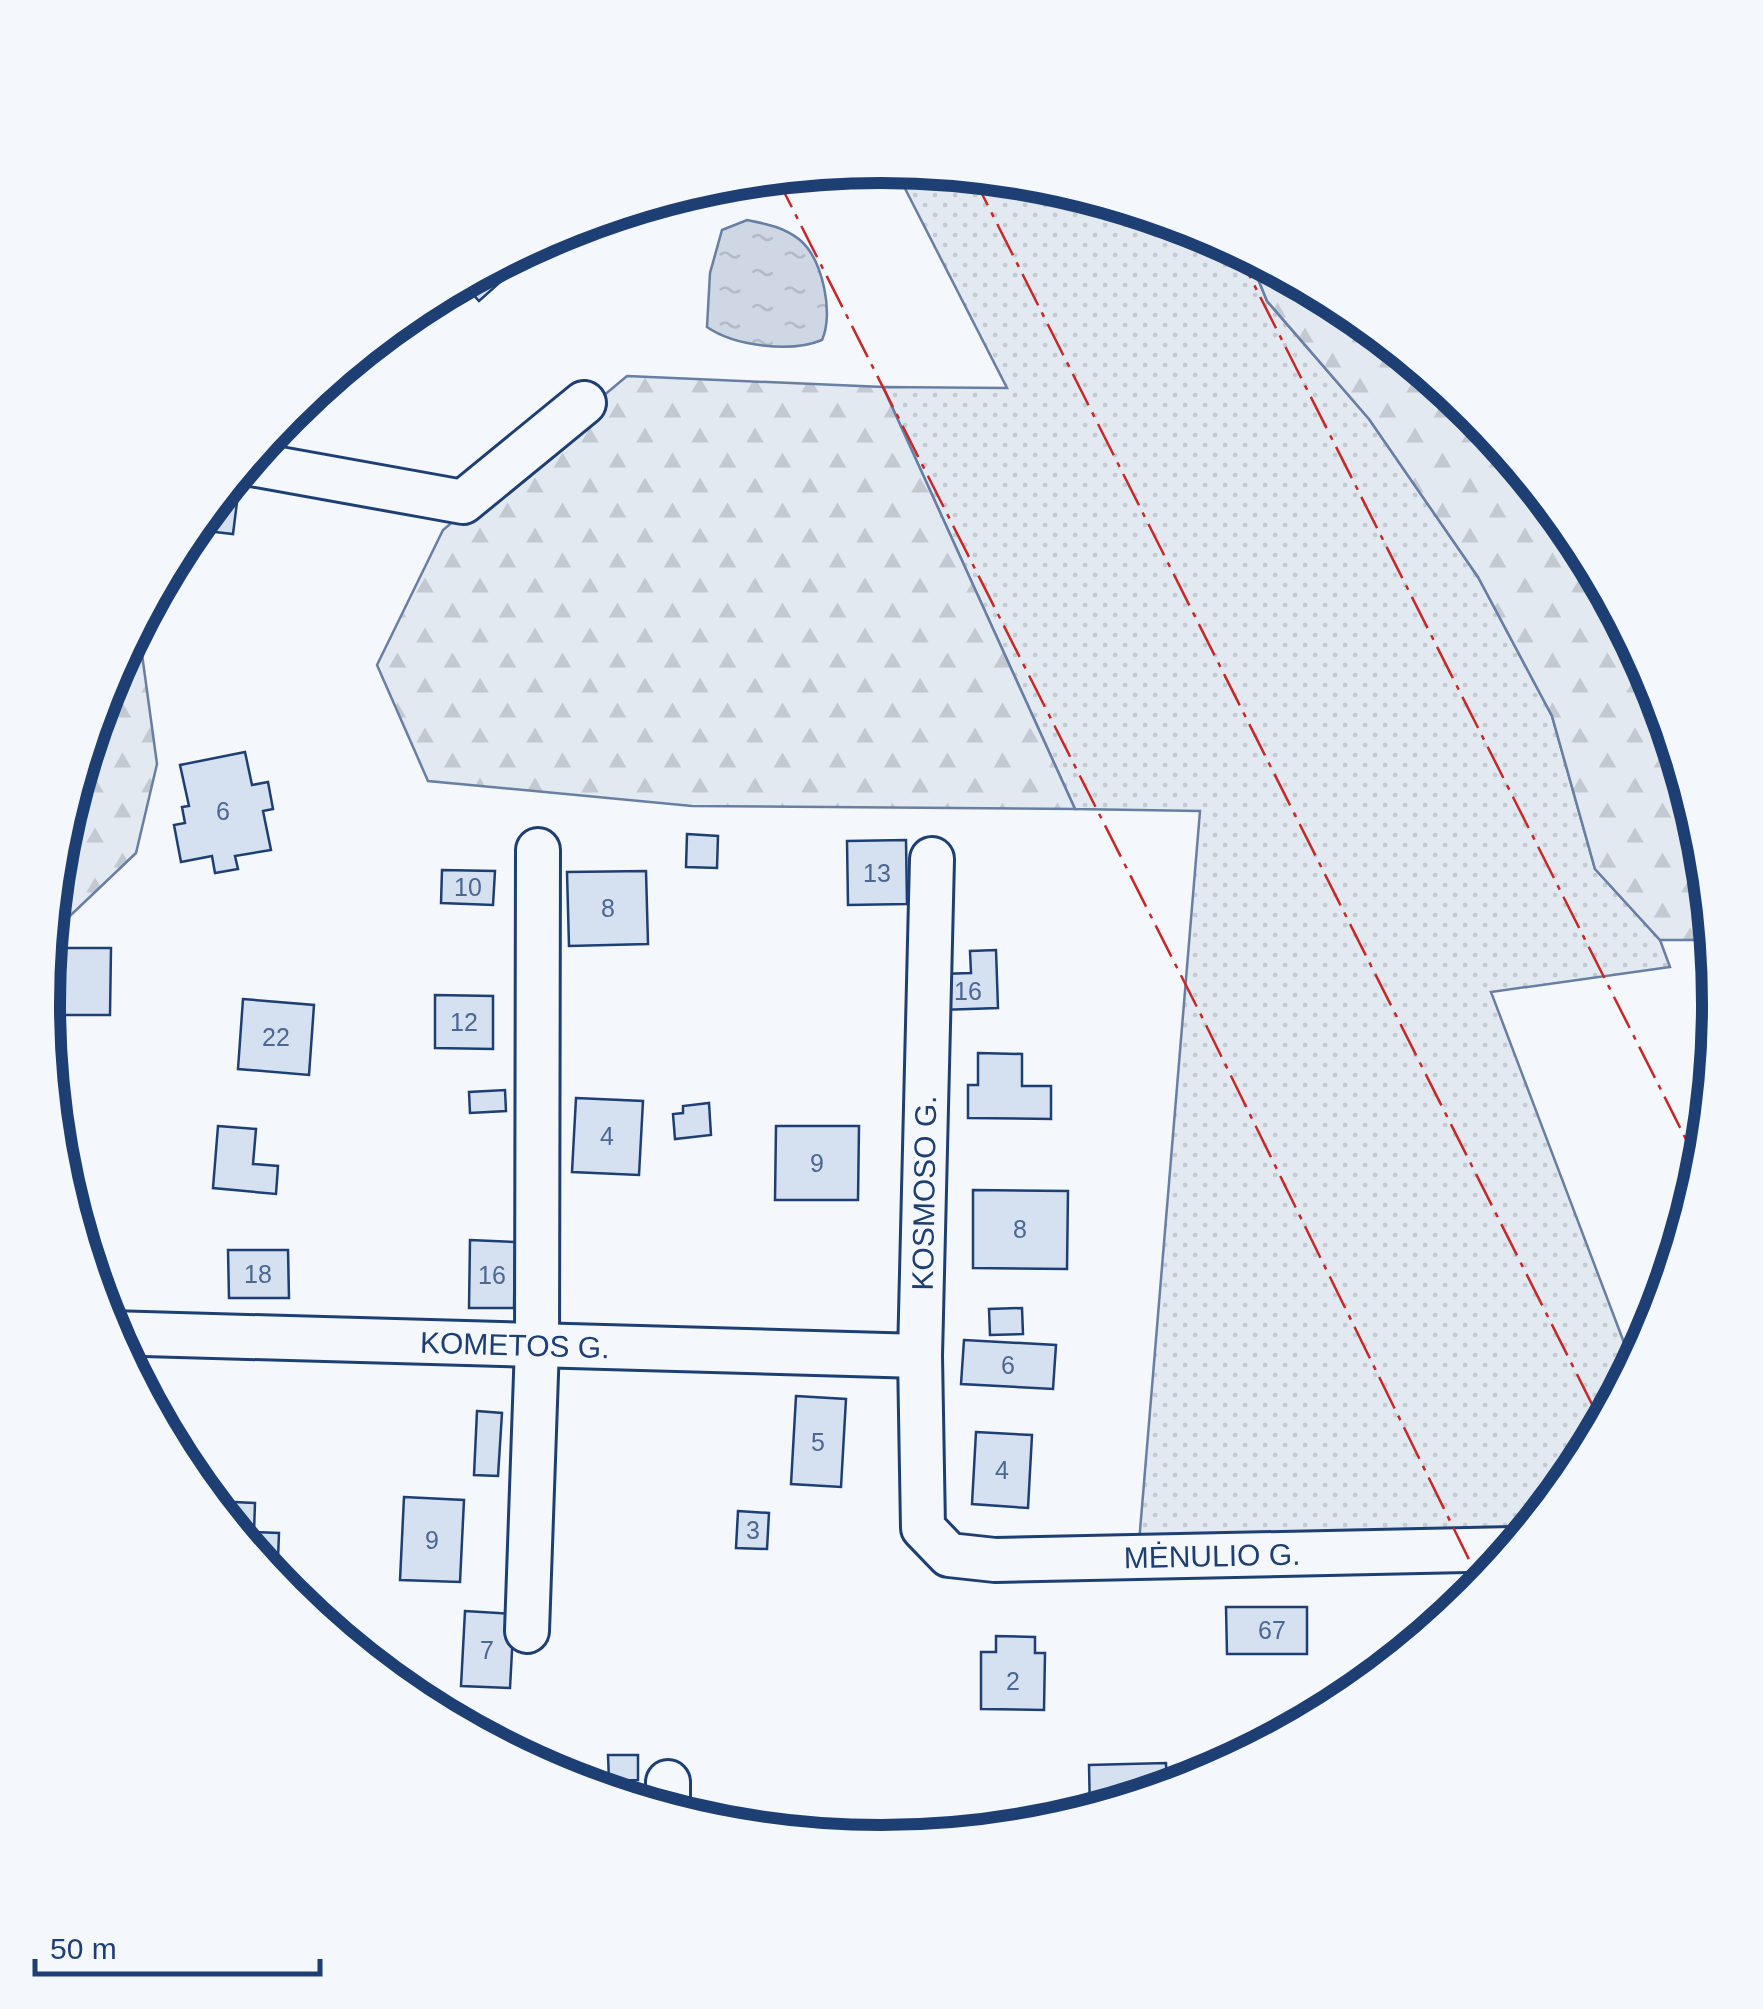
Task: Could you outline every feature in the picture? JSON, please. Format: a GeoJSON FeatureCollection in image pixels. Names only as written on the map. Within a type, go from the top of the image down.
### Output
{"type":"FeatureCollection","features":[{"type":"Feature","properties":{"kind":"street"},"geometry":{"type":"LineString","coordinates":[[262,466],[463,502],[584,403]]}},
{"type":"Feature","properties":{"kind":"street"},"geometry":{"type":"LineString","coordinates":[[528,1631],[537,1346],[538,850]]}},
{"type":"Feature","properties":{"kind":"street","name":"KOSMOSO G."},"geometry":{"type":"LineString","coordinates":[[922,1528],[920,1356],[932,859]]}},
{"type":"Feature","properties":{"kind":"street","name":"KOMETOS G."},"geometry":{"type":"LineString","coordinates":[[130,1334],[920,1356]]}},
{"type":"Feature","properties":{"kind":"street","name":"MĖNULIO G."},"geometry":{"type":"LineString","coordinates":[[922,1528],[949,1555],[995,1560],[1495,1550]]}},
{"type":"Feature","properties":{"kind":"green space"},"geometry":{"type":"Polygon","coordinates":[[[903,184],[989,190],[1094,211],[1196,246],[1256,274],[1267,301],[1369,419],[1478,577],[1552,716],[1595,869],[1660,940],[1670,967],[1491,992],[1626,1349],[1565,1461],[1496,1549],[1138,1555],[1200,811],[1075,809],[883,387],[1007,388],[903,184]]]}},
{"type":"Feature","properties":{"kind":"green space"},"geometry":{"type":"Polygon","coordinates":[[[1256,274],[1338,321],[1382,353],[1423,387],[1499,463],[1565,548],[1618,641],[1659,740],[1687,844],[1700,940],[1660,940],[1595,869],[1552,716],[1478,577],[1369,419],[1267,301],[1256,274]]]}},
{"type":"Feature","properties":{"kind":"green space"},"geometry":{"type":"Polygon","coordinates":[[[627,376],[883,387],[1075,809],[692,806],[428,781],[377,665],[443,530],[627,376]]]}},
{"type":"Feature","properties":{"kind":"green space"},"geometry":{"type":"Polygon","coordinates":[[[141,649],[157,764],[136,853],[65,921],[88,792],[104,740],[141,649]]]}},
{"type":"Feature","properties":{"kind":"water"},"geometry":{"type":"Polygon","coordinates":[[[747,220],[788,232],[800,240],[815,260],[826,302],[822,340],[795,346],[763,346],[732,339],[707,327],[710,273],[722,230],[747,220]]]}},
{"type":"Feature","properties":{"kind":"building"},"geometry":{"type":"Polygon","coordinates":[[[513,271],[479,301],[472,293],[513,271]]]}},
{"type":"Feature","properties":{"kind":"building"},"geometry":{"type":"Polygon","coordinates":[[[238,494],[233,534],[210,531],[238,494]]]}},
{"type":"Feature","properties":{"kind":"building"},"geometry":{"type":"Polygon","coordinates":[[[245,752],[252,785],[268,782],[273,809],[263,811],[271,850],[235,856],[238,869],[215,873],[212,856],[181,862],[174,825],[185,823],[182,807],[189,806],[180,765],[245,752]]]}},
{"type":"Feature","properties":{"kind":"building"},"geometry":{"type":"Polygon","coordinates":[[[687,834],[718,836],[717,868],[686,867],[687,834]]]}},
{"type":"Feature","properties":{"kind":"building"},"geometry":{"type":"Polygon","coordinates":[[[906,840],[907,904],[848,905],[847,841],[906,840]]]}},
{"type":"Feature","properties":{"kind":"building"},"geometry":{"type":"Polygon","coordinates":[[[442,870],[495,871],[493,905],[441,903],[442,870]]]}},
{"type":"Feature","properties":{"kind":"building"},"geometry":{"type":"Polygon","coordinates":[[[646,871],[648,944],[569,946],[567,872],[646,871]]]}},
{"type":"Feature","properties":{"kind":"building"},"geometry":{"type":"Polygon","coordinates":[[[62,948],[111,948],[110,1015],[60,1015],[62,948]]]}},
{"type":"Feature","properties":{"kind":"building"},"geometry":{"type":"Polygon","coordinates":[[[996,950],[998,1008],[940,1010],[939,974],[971,973],[970,951],[996,950]]]}},
{"type":"Feature","properties":{"kind":"building"},"geometry":{"type":"Polygon","coordinates":[[[435,995],[493,996],[493,1049],[435,1048],[435,995]]]}},
{"type":"Feature","properties":{"kind":"building"},"geometry":{"type":"Polygon","coordinates":[[[243,999],[314,1005],[309,1075],[238,1069],[243,999]]]}},
{"type":"Feature","properties":{"kind":"building"},"geometry":{"type":"Polygon","coordinates":[[[978,1053],[1022,1054],[1022,1086],[1051,1086],[1051,1119],[968,1118],[968,1085],[978,1085],[978,1053]]]}},
{"type":"Feature","properties":{"kind":"building"},"geometry":{"type":"Polygon","coordinates":[[[505,1090],[506,1111],[470,1113],[469,1092],[505,1090]]]}},
{"type":"Feature","properties":{"kind":"building"},"geometry":{"type":"Polygon","coordinates":[[[576,1098],[643,1101],[639,1175],[572,1172],[576,1098]]]}},
{"type":"Feature","properties":{"kind":"building"},"geometry":{"type":"Polygon","coordinates":[[[709,1103],[711,1135],[675,1139],[673,1114],[683,1113],[683,1106],[709,1103]]]}},
{"type":"Feature","properties":{"kind":"building"},"geometry":{"type":"Polygon","coordinates":[[[218,1126],[256,1129],[253,1164],[278,1166],[276,1194],[213,1188],[218,1126]]]}},
{"type":"Feature","properties":{"kind":"building"},"geometry":{"type":"Polygon","coordinates":[[[776,1126],[859,1126],[858,1200],[775,1200],[776,1126]]]}},
{"type":"Feature","properties":{"kind":"building"},"geometry":{"type":"Polygon","coordinates":[[[973,1190],[1068,1191],[1067,1269],[973,1268],[973,1190]]]}},
{"type":"Feature","properties":{"kind":"building"},"geometry":{"type":"Polygon","coordinates":[[[470,1240],[515,1242],[514,1308],[469,1308],[470,1240]]]}},
{"type":"Feature","properties":{"kind":"building"},"geometry":{"type":"Polygon","coordinates":[[[228,1250],[288,1250],[289,1298],[229,1298],[228,1250]]]}},
{"type":"Feature","properties":{"kind":"building"},"geometry":{"type":"Polygon","coordinates":[[[1022,1308],[1023,1334],[990,1335],[989,1309],[1022,1308]]]}},
{"type":"Feature","properties":{"kind":"building"},"geometry":{"type":"Polygon","coordinates":[[[964,1340],[1056,1345],[1053,1389],[961,1384],[964,1340]]]}},
{"type":"Feature","properties":{"kind":"building"},"geometry":{"type":"Polygon","coordinates":[[[796,1396],[846,1399],[841,1487],[791,1484],[796,1396]]]}},
{"type":"Feature","properties":{"kind":"building"},"geometry":{"type":"Polygon","coordinates":[[[477,1411],[502,1413],[498,1476],[474,1475],[477,1411]]]}},
{"type":"Feature","properties":{"kind":"building"},"geometry":{"type":"Polygon","coordinates":[[[976,1432],[1032,1435],[1028,1508],[972,1504],[976,1432]]]}},
{"type":"Feature","properties":{"kind":"building"},"geometry":{"type":"Polygon","coordinates":[[[404,1497],[464,1500],[460,1582],[400,1580],[404,1497]]]}},
{"type":"Feature","properties":{"kind":"building"},"geometry":{"type":"Polygon","coordinates":[[[228,1502],[255,1503],[254,1532],[279,1533],[278,1561],[228,1502]]]}},
{"type":"Feature","properties":{"kind":"building"},"geometry":{"type":"Polygon","coordinates":[[[738,1511],[769,1513],[767,1549],[736,1548],[738,1511]]]}},
{"type":"Feature","properties":{"kind":"building"},"geometry":{"type":"Polygon","coordinates":[[[1226,1607],[1307,1607],[1307,1654],[1227,1654],[1226,1607]]]}},
{"type":"Feature","properties":{"kind":"building"},"geometry":{"type":"Polygon","coordinates":[[[465,1611],[514,1614],[510,1688],[461,1686],[465,1611]]]}},
{"type":"Feature","properties":{"kind":"building"},"geometry":{"type":"Polygon","coordinates":[[[996,1636],[1035,1637],[1035,1653],[1045,1653],[1044,1710],[981,1709],[981,1652],[996,1652],[996,1636]]]}},
{"type":"Feature","properties":{"kind":"building"},"geometry":{"type":"Polygon","coordinates":[[[608,1755],[638,1755],[638,1780],[609,1779],[608,1755]]]}},
{"type":"Feature","properties":{"kind":"building"},"geometry":{"type":"Polygon","coordinates":[[[1166,1763],[1166,1774],[1090,1799],[1089,1765],[1166,1763]]]}},
{"type":"Feature","properties":{"kind":"power"},"geometry":{"type":"LineString","coordinates":[[783,189],[1200,1013],[1475,1571]]}},
{"type":"Feature","properties":{"kind":"power"},"geometry":{"type":"LineString","coordinates":[[980,189],[1595,1411]]}},
{"type":"Feature","properties":{"kind":"power"},"geometry":{"type":"LineString","coordinates":[[1246,268],[1690,1147]]}}]}
